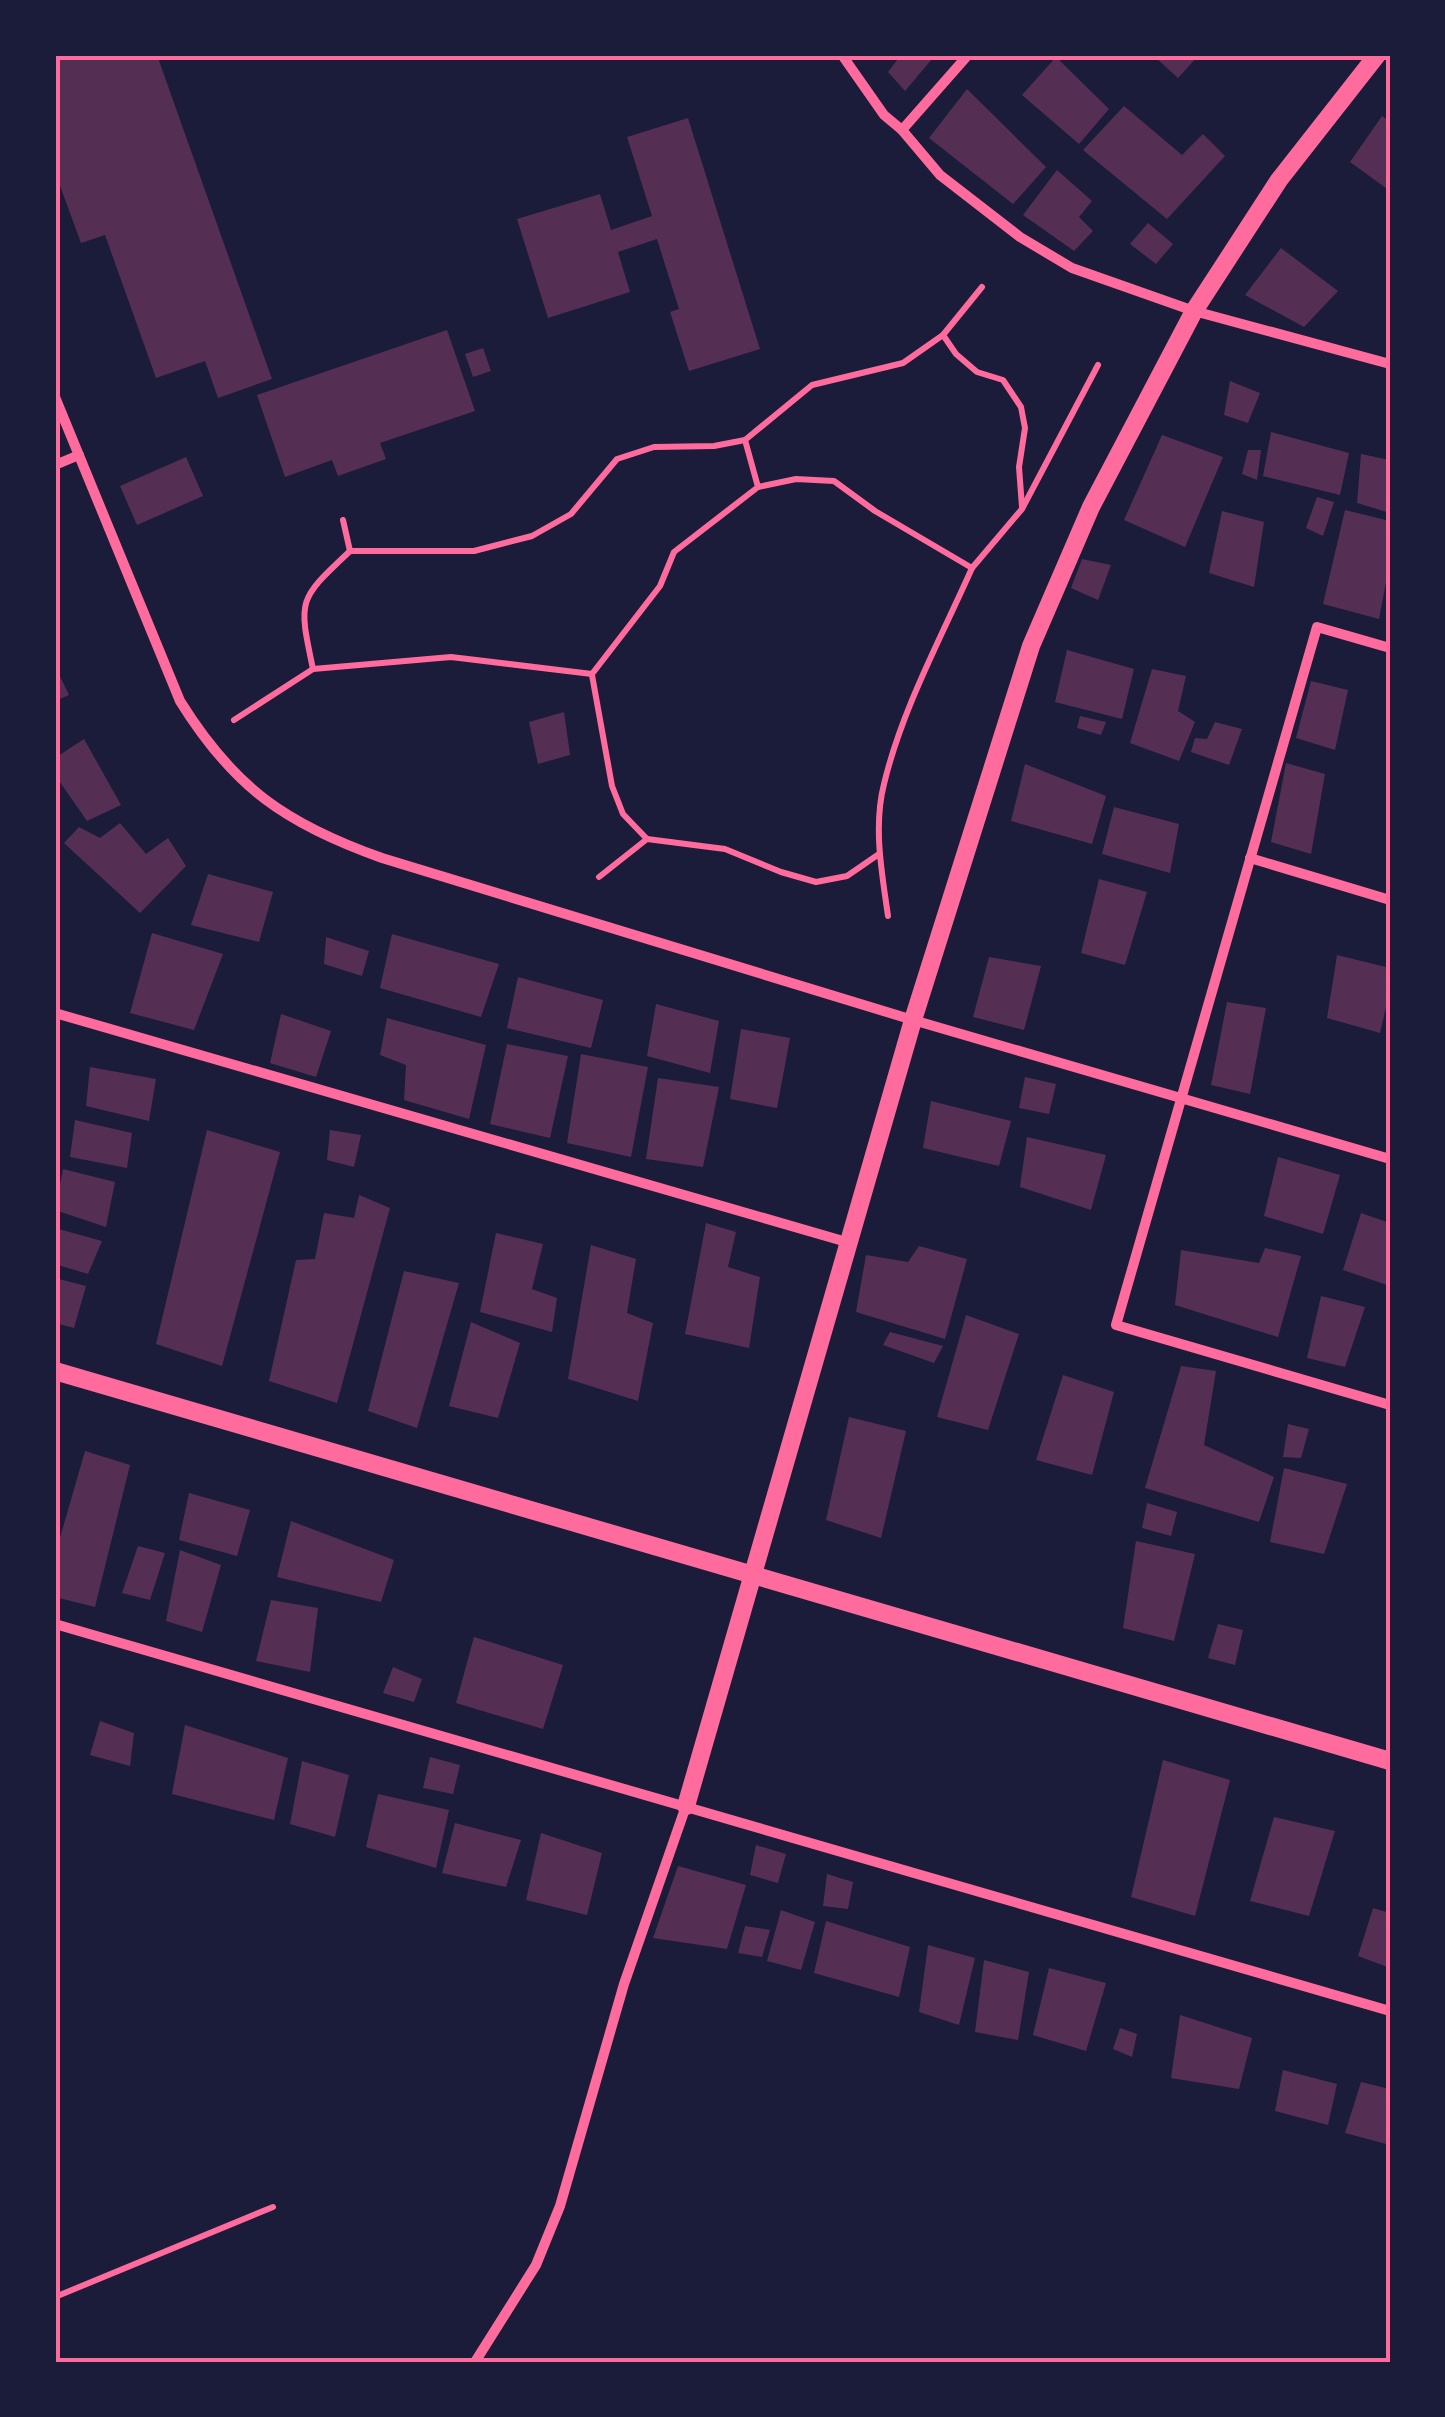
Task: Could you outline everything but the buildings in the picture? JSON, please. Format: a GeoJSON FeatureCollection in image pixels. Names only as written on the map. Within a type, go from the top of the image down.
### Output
{"type":"FeatureCollection","features":[{"type":"Feature","properties":{"kind":"street"},"geometry":{"type":"LineString","coordinates":[[842,55],[884,115],[940,175],[1020,237],[1072,268],[1194,311],[1390,364]]}},
{"type":"Feature","properties":{"kind":"street"},"geometry":{"type":"LineString","coordinates":[[902,130],[968,55]]}},
{"type":"Feature","properties":{"kind":"street"},"geometry":{"type":"LineString","coordinates":[[475,2362],[536,2264],[560,2206],[624,1984],[686,1806],[914,1020],[1031,646],[1091,507],[1194,311],[1279,180],[1377,55]]}},
{"type":"Feature","properties":{"kind":"street"},"geometry":{"type":"LineString","coordinates":[[55,397],[180,700],[202,735],[228,765],[290,818],[325,838],[914,1020],[1390,1159]]}},
{"type":"Feature","properties":{"kind":"street"},"geometry":{"type":"LineString","coordinates":[[55,465],[80,455]]}},
{"type":"Feature","properties":{"kind":"street"},"geometry":{"type":"LineString","coordinates":[[1390,648],[1317,627],[1116,1325],[1390,1405]]}},
{"type":"Feature","properties":{"kind":"street"},"geometry":{"type":"LineString","coordinates":[[1250,858],[1390,900]]}},
{"type":"Feature","properties":{"kind":"street"},"geometry":{"type":"LineString","coordinates":[[55,1013],[850,1243]]}},
{"type":"Feature","properties":{"kind":"street"},"geometry":{"type":"LineString","coordinates":[[55,1371],[1390,1761]]}},
{"type":"Feature","properties":{"kind":"street"},"geometry":{"type":"LineString","coordinates":[[55,1624],[1390,2011]]}},
{"type":"Feature","properties":{"kind":"path"},"geometry":{"type":"LineString","coordinates":[[313,669],[302,618],[310,590],[350,551],[474,551],[532,536],[571,514],[617,459],[654,447],[714,446],[744,440],[812,386],[903,363],[943,335],[982,287]]}},
{"type":"Feature","properties":{"kind":"path"},"geometry":{"type":"LineString","coordinates":[[943,335],[956,354],[977,372],[1003,380],[1021,406],[1025,428],[1018,467],[1022,508]]}},
{"type":"Feature","properties":{"kind":"path"},"geometry":{"type":"LineString","coordinates":[[888,916],[879,854],[883,787],[918,688],[972,568],[1022,508],[1098,365]]}},
{"type":"Feature","properties":{"kind":"path"},"geometry":{"type":"LineString","coordinates":[[744,440],[758,487]]}},
{"type":"Feature","properties":{"kind":"path"},"geometry":{"type":"LineString","coordinates":[[879,854],[846,876],[816,882],[726,849],[647,840],[622,814],[612,786],[592,674],[660,586],[674,552],[758,487],[796,479],[834,480],[875,511],[972,568]]}},
{"type":"Feature","properties":{"kind":"path"},"geometry":{"type":"LineString","coordinates":[[343,520],[350,551]]}},
{"type":"Feature","properties":{"kind":"path"},"geometry":{"type":"LineString","coordinates":[[234,720],[313,669],[451,657],[592,674]]}},
{"type":"Feature","properties":{"kind":"path"},"geometry":{"type":"LineString","coordinates":[[599,877],[647,840]]}},
{"type":"Feature","properties":{"kind":"path"},"geometry":{"type":"LineString","coordinates":[[55,2297],[273,2207]]}}]}
